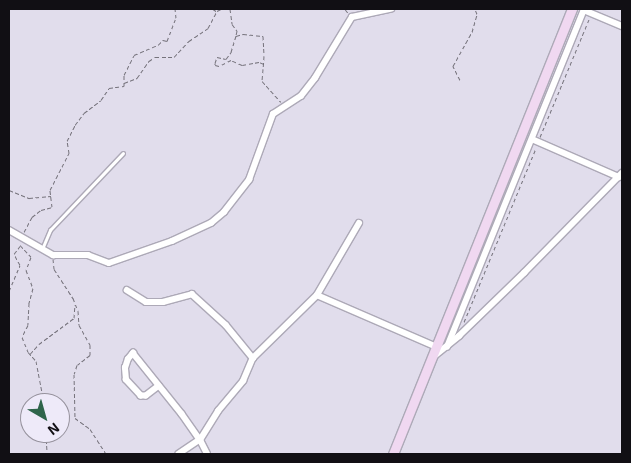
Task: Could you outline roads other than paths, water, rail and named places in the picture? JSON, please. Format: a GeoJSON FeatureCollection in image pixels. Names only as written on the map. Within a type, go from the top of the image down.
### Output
{"type":"FeatureCollection","features":[{"type":"Feature","properties":{"kind":"main road"},"geometry":{"type":"LineString","coordinates":[[393,454],[572,9]]}},
{"type":"Feature","properties":{"kind":"street"},"geometry":{"type":"LineString","coordinates":[[9,230],[22,241],[54,256],[88,256],[100,261],[119,261],[131,254],[172,241],[211,223],[224,212],[249,180],[273,114],[301,96],[315,78],[352,17],[391,9]]}},
{"type":"Feature","properties":{"kind":"street"},"geometry":{"type":"LineString","coordinates":[[447,347],[461,322],[584,10],[622,26]]}},
{"type":"Feature","properties":{"kind":"street"},"geometry":{"type":"LineString","coordinates":[[432,358],[459,336],[621,175],[532,139]]}},
{"type":"Feature","properties":{"kind":"street"},"geometry":{"type":"LineString","coordinates":[[179,454],[200,440],[218,411],[243,381],[253,358],[317,295],[359,223]]}},
{"type":"Feature","properties":{"kind":"street"},"geometry":{"type":"LineString","coordinates":[[127,290],[146,302],[163,302],[192,294],[226,325],[253,358]]}},
{"type":"Feature","properties":{"kind":"street"},"geometry":{"type":"LineString","coordinates":[[317,295],[437,347]]}},
{"type":"Feature","properties":{"kind":"street"},"geometry":{"type":"LineString","coordinates":[[461,322],[471,324]]}},
{"type":"Feature","properties":{"kind":"street"},"geometry":{"type":"LineString","coordinates":[[160,386],[146,396],[141,396],[126,380],[125,368],[133,352],[160,386],[182,414],[207,454]]}},
{"type":"Feature","properties":{"kind":"lane"},"geometry":{"type":"LineString","coordinates":[[41,250],[50,230],[123,153]]}}]}
